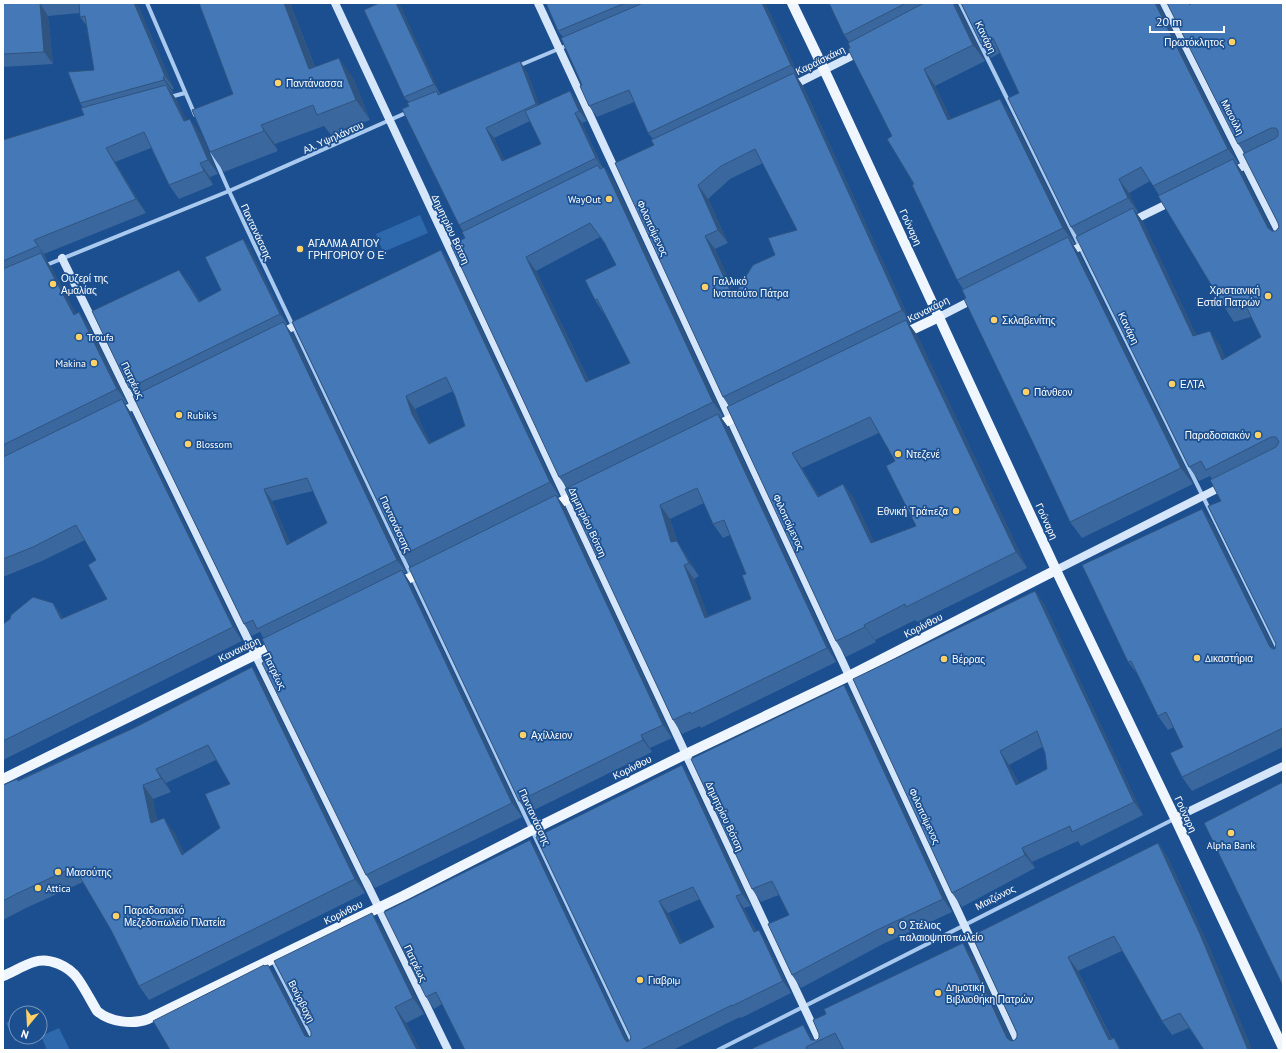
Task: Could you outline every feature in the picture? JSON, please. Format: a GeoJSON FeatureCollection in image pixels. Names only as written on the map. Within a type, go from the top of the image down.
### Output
{"type":"FeatureCollection","features":[{"type":"Feature","properties":{"kind":"main road","name":"Γούναρη"},"geometry":{"type":"LineString","coordinates":[[792,3],[825,70],[1056,570],[1283,1048]]}},
{"type":"Feature","properties":{"kind":"main road","name":"Κανακάρη"},"geometry":{"type":"LineString","coordinates":[[893,339],[939,317]]}},
{"type":"Feature","properties":{"kind":"main road"},"geometry":{"type":"LineString","coordinates":[[702,433],[752,409]]}},
{"type":"Feature","properties":{"kind":"main road"},"geometry":{"type":"LineString","coordinates":[[538,513],[588,489]]}},
{"type":"Feature","properties":{"kind":"main road"},"geometry":{"type":"LineString","coordinates":[[383,591],[433,566]]}},
{"type":"Feature","properties":{"kind":"main road","name":"Κορίνθου"},"geometry":{"type":"LineString","coordinates":[[3,976],[35,962],[47,961],[58,963],[78,978],[98,1012],[110,1018],[134,1022],[148,1019],[379,908],[532,830],[849,676],[1056,570]]}},
{"type":"Feature","properties":{"kind":"main road","name":"Κανακάρη"},"geometry":{"type":"LineString","coordinates":[[3,779],[291,637]]}},
{"type":"Feature","properties":{"kind":"street"},"geometry":{"type":"LineString","coordinates":[[147,3],[198,121]]}},
{"type":"Feature","properties":{"kind":"street","name":"Δημητρίου Βότση"},"geometry":{"type":"LineString","coordinates":[[335,3],[824,1050]]}},
{"type":"Feature","properties":{"kind":"street","name":"Φιλοποίμενος"},"geometry":{"type":"LineString","coordinates":[[538,3],[1022,1050]]}},
{"type":"Feature","properties":{"kind":"street","name":"Κανάρη"},"geometry":{"type":"LineString","coordinates":[[960,3],[1280,653]]}},
{"type":"Feature","properties":{"kind":"street","name":"Μιαούλη"},"geometry":{"type":"LineString","coordinates":[[1164,3],[1283,240]]}},
{"type":"Feature","properties":{"kind":"street"},"geometry":{"type":"LineString","coordinates":[[510,70],[574,42]]}},
{"type":"Feature","properties":{"kind":"street","name":"Καραϊσκάκη"},"geometry":{"type":"LineString","coordinates":[[781,90],[866,49]]}},
{"type":"Feature","properties":{"kind":"street"},"geometry":{"type":"LineString","coordinates":[[163,99],[185,92]]}},
{"type":"Feature","properties":{"kind":"street","name":"Αλ. Υψηλάντου"},"geometry":{"type":"LineString","coordinates":[[36,269],[229,191],[411,111]]}},
{"type":"Feature","properties":{"kind":"street","name":"Παντανάσσης"},"geometry":{"type":"LineString","coordinates":[[210,149],[636,1050]]}},
{"type":"Feature","properties":{"kind":"street"},"geometry":{"type":"LineString","coordinates":[[1225,176],[1264,156]]}},
{"type":"Feature","properties":{"kind":"street"},"geometry":{"type":"LineString","coordinates":[[1121,227],[1183,196]]}},
{"type":"Feature","properties":{"kind":"street"},"geometry":{"type":"LineString","coordinates":[[1059,258],[1100,237]]}},
{"type":"Feature","properties":{"kind":"street","name":"Πατρέως"},"geometry":{"type":"LineString","coordinates":[[62,258],[448,1050]]}},
{"type":"Feature","properties":{"kind":"street","name":"Κανακάρη"},"geometry":{"type":"LineString","coordinates":[[939,317],[981,296]]}},
{"type":"Feature","properties":{"kind":"street"},"geometry":{"type":"LineString","coordinates":[[272,337],[307,320]]}},
{"type":"Feature","properties":{"kind":"street"},"geometry":{"type":"LineString","coordinates":[[114,415],[155,395]]}},
{"type":"Feature","properties":{"kind":"street","name":"Κορίνθου"},"geometry":{"type":"LineString","coordinates":[[1056,570],[1229,483]]}},
{"type":"Feature","properties":{"kind":"street","name":"Μαιζώνος"},"geometry":{"type":"LineString","coordinates":[[718,1050],[964,924],[1175,818],[1283,766]]}},
{"type":"Feature","properties":{"kind":"street","name":"Βούρβαχη"},"geometry":{"type":"LineString","coordinates":[[272,959],[315,1043]]}},
{"type":"Feature","properties":{"kind":"shaded area"},"geometry":{"type":"Polygon","coordinates":[[[420,215],[428,233],[383,252],[376,234],[420,215]]]}},
{"type":"Feature","properties":{"kind":"shaded area"},"geometry":{"type":"Polygon","coordinates":[[[59,1028],[70,1050],[47,1050],[45,1045],[48,1045],[48,1033],[59,1028]]]}},
{"type":"Feature","properties":{"kind":"building"},"geometry":{"type":"Polygon","coordinates":[[[3,3],[40,3],[44,52],[3,54],[3,3]]]}},
{"type":"Feature","properties":{"kind":"building"},"geometry":{"type":"Polygon","coordinates":[[[79,3],[134,3],[165,76],[163,77],[164,80],[80,103],[68,72],[94,70],[85,16],[80,17],[79,3]]]}},
{"type":"Feature","properties":{"kind":"building","name":"Παντάνασσα"},"geometry":{"type":"Polygon","coordinates":[[[199,3],[284,3],[309,69],[339,58],[356,100],[317,115],[313,105],[261,125],[264,131],[210,152],[192,110],[233,94],[199,3]]]}},
{"type":"Feature","properties":{"kind":"building"},"geometry":{"type":"Polygon","coordinates":[[[379,3],[396,3],[434,84],[404,97],[364,10],[379,3]]]}},
{"type":"Feature","properties":{"kind":"building"},"geometry":{"type":"Polygon","coordinates":[[[546,3],[625,3],[558,31],[546,3]]]}},
{"type":"Feature","properties":{"kind":"building"},"geometry":{"type":"Polygon","coordinates":[[[643,3],[762,3],[791,65],[648,133],[629,90],[589,106],[580,86],[582,85],[561,38],[643,3]]]}},
{"type":"Feature","properties":{"kind":"building"},"geometry":{"type":"Polygon","coordinates":[[[829,3],[906,3],[844,35],[829,3]]]}},
{"type":"Feature","properties":{"kind":"building"},"geometry":{"type":"Polygon","coordinates":[[[924,3],[953,3],[973,45],[924,69],[948,120],[1000,99],[1063,228],[957,280],[912,185],[914,184],[887,139],[892,136],[848,49],[850,48],[848,43],[924,3]]]}},
{"type":"Feature","properties":{"kind":"building"},"geometry":{"type":"Polygon","coordinates":[[[961,3],[1155,3],[1228,149],[1153,186],[1141,167],[1119,179],[1128,198],[1071,227],[1008,98],[1019,93],[993,38],[981,44],[961,3]]]}},
{"type":"Feature","properties":{"kind":"building"},"geometry":{"type":"Polygon","coordinates":[[[1167,3],[1189,3],[1190,5],[1190,3],[1283,3],[1283,728],[1182,777],[1170,753],[1183,747],[1166,712],[1158,716],[1131,661],[1128,662],[1082,565],[1202,509],[1270,647],[1275,649],[1276,644],[1208,506],[1221,501],[1210,480],[1276,447],[1279,442],[1276,437],[1271,437],[1206,470],[1201,461],[1189,467],[1076,237],[1133,208],[1193,336],[1210,331],[1222,360],[1261,337],[1244,302],[1225,308],[1158,196],[1233,159],[1268,228],[1272,231],[1276,231],[1279,227],[1278,223],[1243,154],[1276,138],[1278,136],[1278,131],[1276,128],[1271,128],[1238,144],[1167,3]]]}},
{"type":"Feature","properties":{"kind":"building"},"geometry":{"type":"Polygon","coordinates":[[[520,61],[536,104],[486,128],[502,161],[541,144],[525,111],[570,91],[579,111],[575,113],[596,158],[459,225],[402,109],[409,106],[407,103],[437,91],[438,95],[520,61]]]}},
{"type":"Feature","properties":{"kind":"building"},"geometry":{"type":"Polygon","coordinates":[[[794,73],[902,310],[723,397],[615,163],[654,145],[651,140],[794,73]],[[755,149],[721,166],[698,185],[718,230],[705,236],[733,297],[753,265],[775,255],[768,238],[797,230],[755,149]]]}},
{"type":"Feature","properties":{"kind":"building"},"geometry":{"type":"Polygon","coordinates":[[[166,85],[184,121],[190,119],[208,160],[200,163],[204,171],[169,185],[144,132],[106,148],[136,199],[34,240],[38,246],[3,261],[3,140],[84,115],[81,108],[166,85]]]}},
{"type":"Feature","properties":{"kind":"building"},"geometry":{"type":"Polygon","coordinates":[[[598,165],[600,169],[604,167],[713,402],[559,477],[451,245],[465,238],[462,232],[598,165]],[[590,223],[526,257],[586,382],[630,363],[597,299],[595,300],[585,280],[616,265],[604,242],[590,223]]]}},
{"type":"Feature","properties":{"kind":"building"},"geometry":{"type":"Polygon","coordinates":[[[1068,237],[1181,468],[1070,522],[964,299],[966,298],[962,290],[1068,237]]]}},
{"type":"Feature","properties":{"kind":"building"},"geometry":{"type":"Polygon","coordinates":[[[243,239],[280,314],[129,388],[92,311],[179,270],[199,302],[221,290],[205,257],[243,239]]]}},
{"type":"Feature","properties":{"kind":"building"},"geometry":{"type":"Polygon","coordinates":[[[441,250],[550,482],[403,555],[292,322],[441,250]],[[446,377],[406,396],[412,414],[429,444],[465,426],[455,396],[446,377]]]}},
{"type":"Feature","properties":{"kind":"building"},"geometry":{"type":"Polygon","coordinates":[[[41,253],[74,315],[79,312],[117,389],[3,445],[3,269],[41,253]]]}},
{"type":"Feature","properties":{"kind":"building"},"geometry":{"type":"Polygon","coordinates":[[[906,320],[1016,552],[906,607],[905,604],[864,625],[865,627],[836,641],[727,407],[906,320]],[[870,417],[792,453],[818,497],[843,484],[871,543],[916,526],[886,466],[895,461],[870,417]]]}},
{"type":"Feature","properties":{"kind":"building"},"geometry":{"type":"Polygon","coordinates":[[[283,322],[397,560],[257,629],[253,620],[244,624],[133,396],[283,322]],[[307,478],[264,489],[287,545],[327,523],[307,478]]]}},
{"type":"Feature","properties":{"kind":"building"},"geometry":{"type":"Polygon","coordinates":[[[122,399],[233,627],[3,741],[3,624],[10,619],[11,615],[33,597],[53,603],[61,619],[107,599],[88,565],[96,560],[76,525],[33,547],[3,559],[3,457],[122,399]]]}},
{"type":"Feature","properties":{"kind":"building"},"geometry":{"type":"Polygon","coordinates":[[[718,414],[827,648],[691,714],[690,712],[673,720],[565,489],[718,414]],[[697,488],[660,505],[671,542],[677,541],[689,563],[684,565],[705,618],[751,599],[742,575],[746,574],[724,520],[713,524],[697,488]]]}},
{"type":"Feature","properties":{"kind":"building"},"geometry":{"type":"Polygon","coordinates":[[[556,495],[663,725],[641,735],[643,740],[519,801],[409,568],[556,495]]]}},
{"type":"Feature","properties":{"kind":"building"},"geometry":{"type":"Polygon","coordinates":[[[402,570],[512,803],[366,875],[262,663],[271,658],[262,639],[402,570]]]}},
{"type":"Feature","properties":{"kind":"building"},"geometry":{"type":"Polygon","coordinates":[[[1035,591],[1134,802],[1072,832],[1070,826],[1022,848],[1025,855],[952,893],[853,679],[1035,591]],[[1037,731],[1000,751],[1016,785],[1047,769],[1045,753],[1037,731]]]}},
{"type":"Feature","properties":{"kind":"building"},"geometry":{"type":"Polygon","coordinates":[[[252,667],[355,879],[139,986],[111,930],[74,867],[3,901],[3,785],[17,779],[18,781],[136,727],[252,667]],[[208,745],[156,769],[161,778],[143,785],[151,823],[164,818],[182,855],[220,828],[205,794],[230,784],[208,745]]]}},
{"type":"Feature","properties":{"kind":"building"},"geometry":{"type":"Polygon","coordinates":[[[844,685],[943,899],[875,931],[792,975],[768,924],[789,915],[772,881],[752,889],[691,759],[844,685]]]}},
{"type":"Feature","properties":{"kind":"building"},"geometry":{"type":"Polygon","coordinates":[[[682,765],[742,894],[736,896],[754,932],[759,930],[783,981],[641,1050],[465,1050],[436,992],[426,997],[384,912],[530,840],[625,1040],[627,1042],[631,1037],[536,837],[682,765]],[[693,887],[659,901],[680,944],[714,927],[693,887]]]}},
{"type":"Feature","properties":{"kind":"building"},"geometry":{"type":"Polygon","coordinates":[[[1283,782],[1283,986],[1204,823],[1283,782]]]}},
{"type":"Feature","properties":{"kind":"building"},"geometry":{"type":"Polygon","coordinates":[[[1158,843],[1200,934],[1248,1050],[1204,1050],[1180,1013],[1162,1021],[1114,936],[1068,957],[1109,1040],[1114,1038],[1120,1050],[844,1050],[835,1033],[806,1047],[807,1050],[749,1050],[803,1025],[811,1040],[817,1040],[819,1038],[819,1034],[813,1020],[826,1014],[824,1009],[963,943],[1007,1038],[1011,1041],[1015,1040],[1017,1033],[973,938],[978,935],[977,933],[1158,843]]]}},
{"type":"Feature","properties":{"kind":"building"},"geometry":{"type":"Polygon","coordinates":[[[372,913],[413,998],[395,1007],[417,1050],[170,1050],[153,1021],[264,965],[268,965],[305,1036],[309,1037],[311,1036],[311,1032],[274,961],[372,913]]]}},
{"type":"Feature","properties":{"kind":"place","name":"Πρωτόκλητος"},"geometry":{"type":"Point","coordinates":[1232,42]}},
{"type":"Feature","properties":{"kind":"place","name":"Παντάνασσα"},"geometry":{"type":"Point","coordinates":[278,83]}},
{"type":"Feature","properties":{"kind":"place","name":"WayOut"},"geometry":{"type":"Point","coordinates":[609,199]}},
{"type":"Feature","properties":{"kind":"place","name":"ΑΓΑΛΜΑ ΑΓΙΟΥ ΓΡΗΓΟΡΙΟΥ Ο Ε'"},"geometry":{"type":"Point","coordinates":[300,249]}},
{"type":"Feature","properties":{"kind":"place","name":"Ουζερί της Αμαλίας"},"geometry":{"type":"Point","coordinates":[53,284]}},
{"type":"Feature","properties":{"kind":"place","name":"Γαλλικό Ινστιτούτο Πάτρα"},"geometry":{"type":"Point","coordinates":[705,287]}},
{"type":"Feature","properties":{"kind":"place","name":"Χριστιανική Εστία Πατρών"},"geometry":{"type":"Point","coordinates":[1268,296]}},
{"type":"Feature","properties":{"kind":"place","name":"Σκλαβενίτης"},"geometry":{"type":"Point","coordinates":[994,320]}},
{"type":"Feature","properties":{"kind":"place","name":"Troufa"},"geometry":{"type":"Point","coordinates":[79,337]}},
{"type":"Feature","properties":{"kind":"place","name":"Makina"},"geometry":{"type":"Point","coordinates":[94,363]}},
{"type":"Feature","properties":{"kind":"place","name":"ΕΛΤΑ"},"geometry":{"type":"Point","coordinates":[1172,384]}},
{"type":"Feature","properties":{"kind":"place","name":"Πάνθεον"},"geometry":{"type":"Point","coordinates":[1026,392]}},
{"type":"Feature","properties":{"kind":"place","name":"Rubik's"},"geometry":{"type":"Point","coordinates":[179,415]}},
{"type":"Feature","properties":{"kind":"place","name":"Παραδοσιακόν"},"geometry":{"type":"Point","coordinates":[1258,435]}},
{"type":"Feature","properties":{"kind":"place","name":"Blossom"},"geometry":{"type":"Point","coordinates":[188,444]}},
{"type":"Feature","properties":{"kind":"place","name":"Ντεζενέ"},"geometry":{"type":"Point","coordinates":[898,454]}},
{"type":"Feature","properties":{"kind":"place","name":"Εθνική Τράπεζα"},"geometry":{"type":"Point","coordinates":[956,511]}},
{"type":"Feature","properties":{"kind":"place","name":"Δικαστήρια"},"geometry":{"type":"Point","coordinates":[1197,658]}},
{"type":"Feature","properties":{"kind":"place","name":"Βέρρας"},"geometry":{"type":"Point","coordinates":[944,659]}},
{"type":"Feature","properties":{"kind":"place","name":"Αχίλλειον"},"geometry":{"type":"Point","coordinates":[523,735]}},
{"type":"Feature","properties":{"kind":"place","name":"Alpha Bank"},"geometry":{"type":"Point","coordinates":[1231,833]}},
{"type":"Feature","properties":{"kind":"place","name":"Μασούτης"},"geometry":{"type":"Point","coordinates":[58,872]}},
{"type":"Feature","properties":{"kind":"place","name":"Attica"},"geometry":{"type":"Point","coordinates":[38,888]}},
{"type":"Feature","properties":{"kind":"place","name":"Παραδοσιακό Μεζεδοπωλείο Πλατεία"},"geometry":{"type":"Point","coordinates":[116,916]}},
{"type":"Feature","properties":{"kind":"place","name":"Ο Στέλιος παλαιοψητοπωλείο"},"geometry":{"type":"Point","coordinates":[891,931]}},
{"type":"Feature","properties":{"kind":"place","name":"Γιαβριμ"},"geometry":{"type":"Point","coordinates":[640,980]}},
{"type":"Feature","properties":{"kind":"place","name":"Δημοτική Βιβλιοθήκη Πατρών"},"geometry":{"type":"Point","coordinates":[938,993]}}]}
